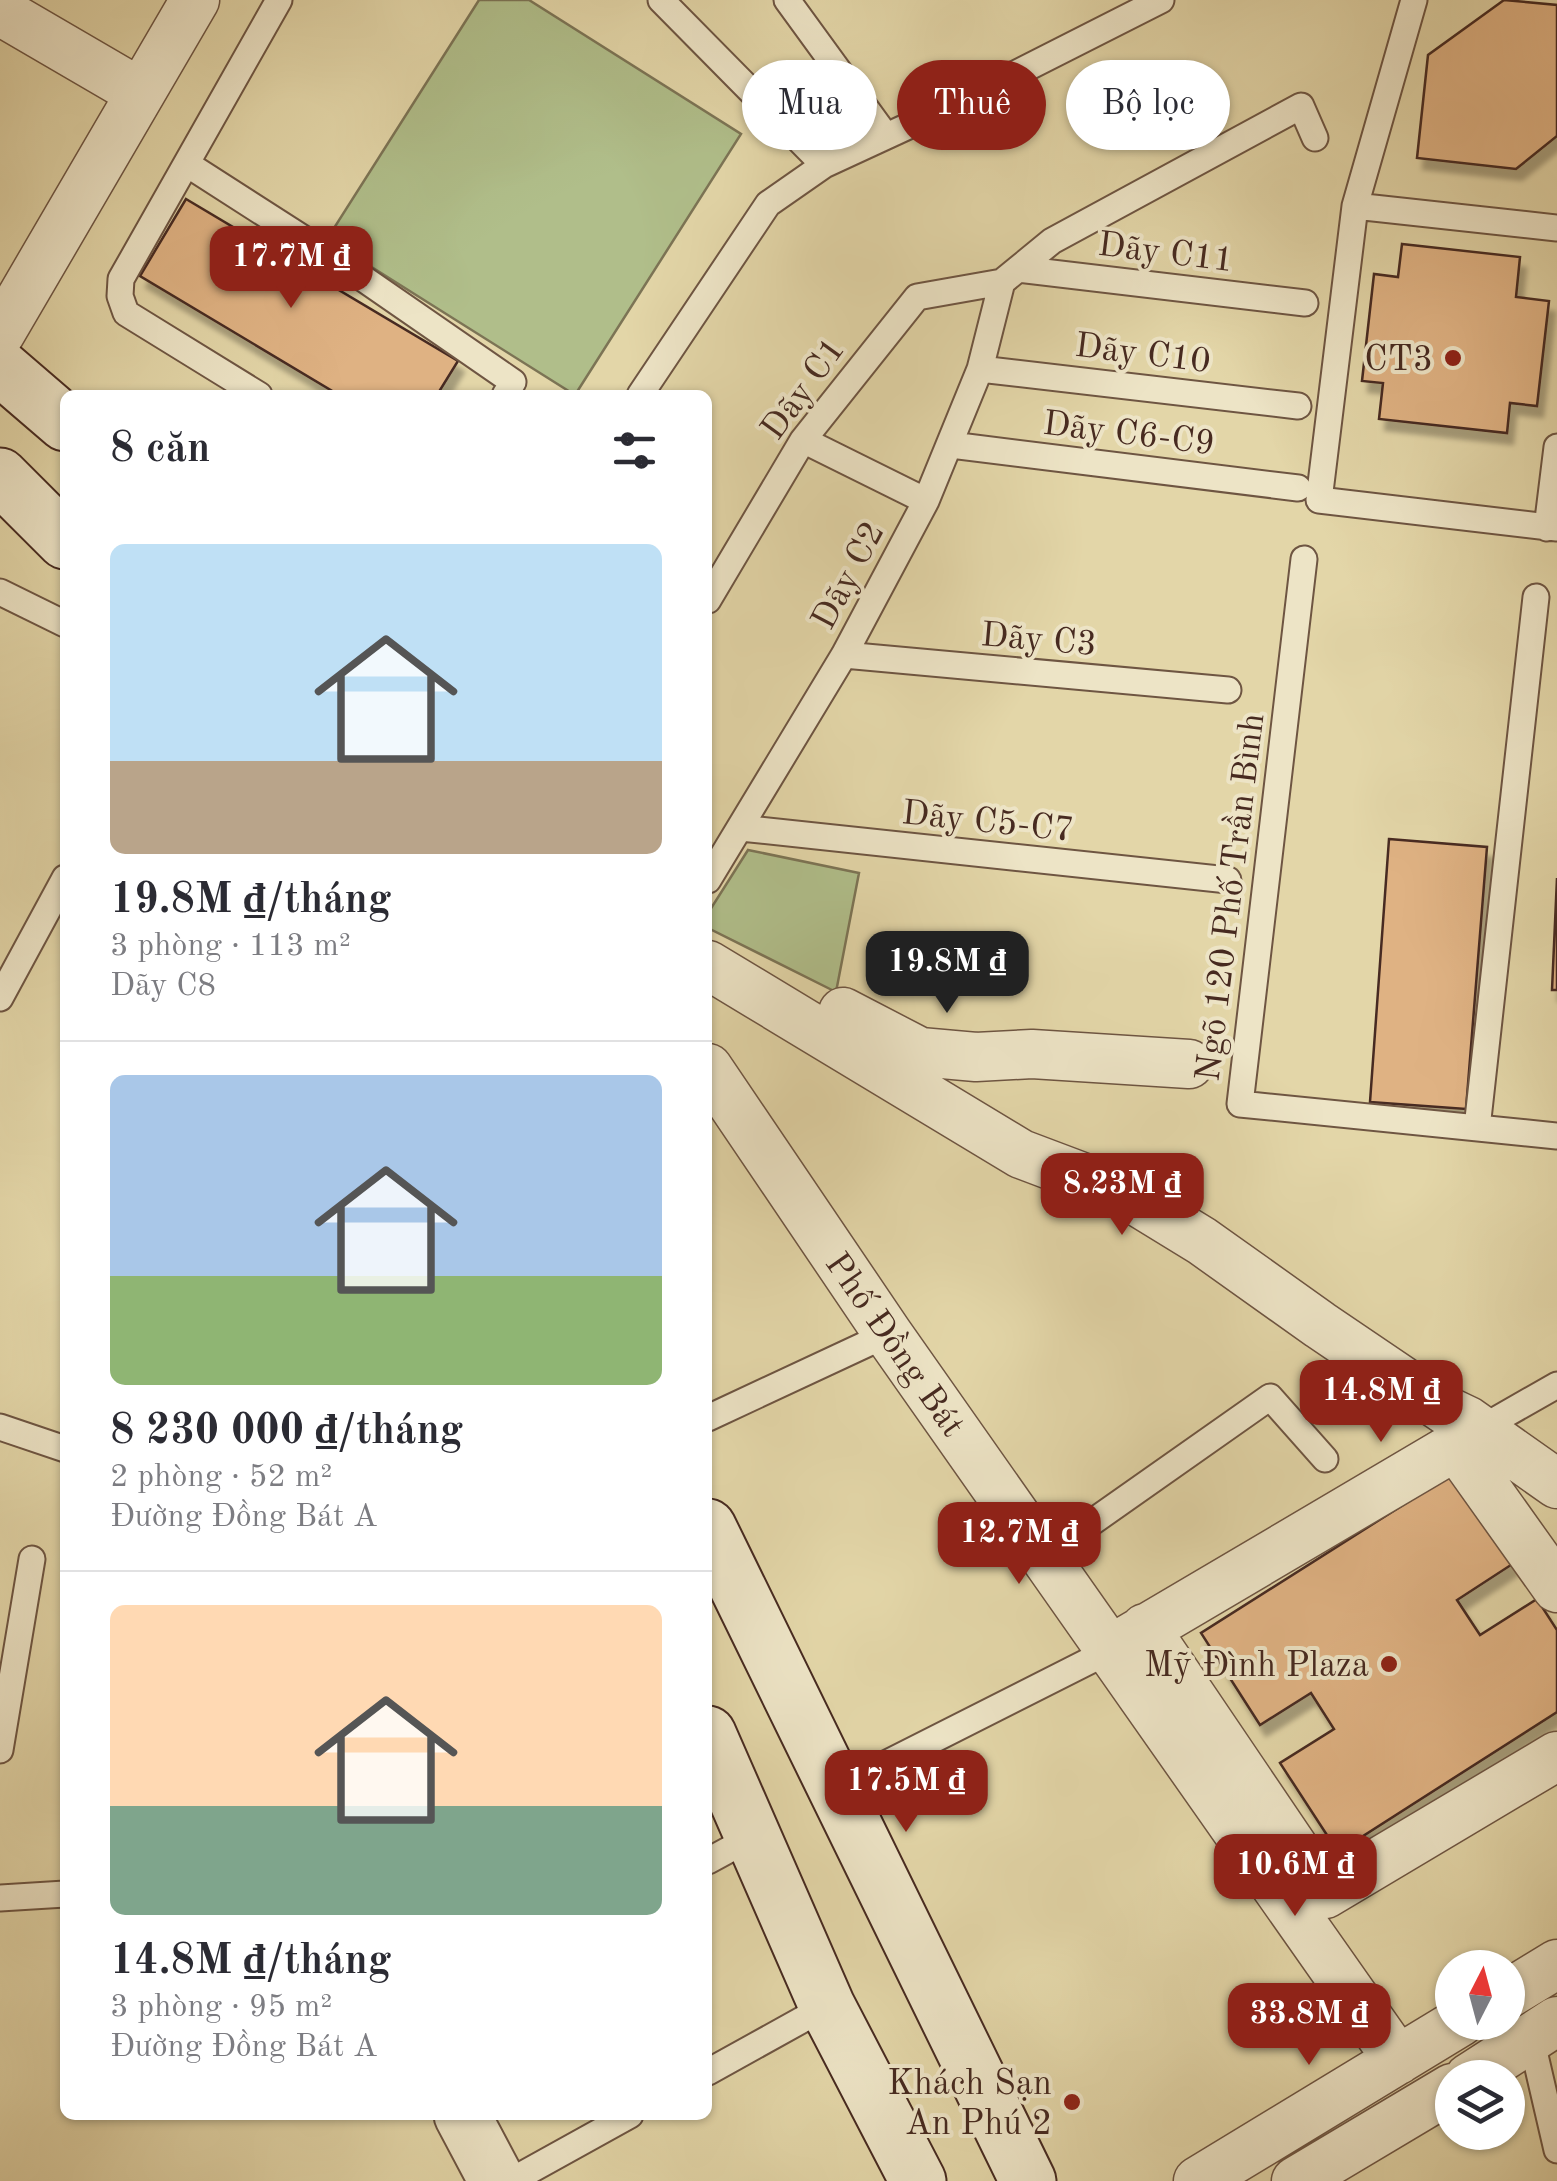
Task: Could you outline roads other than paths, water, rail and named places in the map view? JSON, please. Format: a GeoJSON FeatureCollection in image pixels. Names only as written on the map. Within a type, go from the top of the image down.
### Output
{"type":"FeatureCollection","features":[{"type":"Feature","properties":{"kind":"main road"},"geometry":{"type":"LineString","coordinates":[[0,367],[60,419]]}},
{"type":"Feature","properties":{"kind":"main road"},"geometry":{"type":"LineString","coordinates":[[0,476],[60,536]]}},
{"type":"Feature","properties":{"kind":"main road"},"geometry":{"type":"LineString","coordinates":[[712,1535],[1028,2181]]}},
{"type":"Feature","properties":{"kind":"main road"},"geometry":{"type":"LineString","coordinates":[[712,1754],[731,1848],[827,2006],[918,2181]]}},
{"type":"Feature","properties":{"kind":"main road"},"geometry":{"type":"LineString","coordinates":[[465,2120],[497,2181]]}},
{"type":"Feature","properties":{"kind":"street"},"geometry":{"type":"LineString","coordinates":[[0,334],[196,0]]}},
{"type":"Feature","properties":{"kind":"street"},"geometry":{"type":"LineString","coordinates":[[0,11],[139,92]]}},
{"type":"Feature","properties":{"kind":"street"},"geometry":{"type":"LineString","coordinates":[[712,943],[920,1052],[1189,1064]]}},
{"type":"Feature","properties":{"kind":"street"},"geometry":{"type":"LineString","coordinates":[[712,966],[1020,1154],[1140,1203],[1202,1241],[1320,1326],[1480,1429],[1557,1484]]}},
{"type":"Feature","properties":{"kind":"street","name":"Phố Đồng Bát"},"geometry":{"type":"LineString","coordinates":[[712,1074],[1044,1556],[1128,1639],[1398,2060]]}},
{"type":"Feature","properties":{"kind":"street"},"geometry":{"type":"LineString","coordinates":[[1557,1588],[1456,1446],[1128,1639],[1325,1894],[1557,1756]]}},
{"type":"Feature","properties":{"kind":"street"},"geometry":{"type":"LineString","coordinates":[[1525,1984],[1557,1964]]}},
{"type":"Feature","properties":{"kind":"street"},"geometry":{"type":"LineString","coordinates":[[1497,2060],[1544,2029]]}},
{"type":"Feature","properties":{"kind":"street"},"geometry":{"type":"LineString","coordinates":[[1198,2181],[1435,2037]]}},
{"type":"Feature","properties":{"kind":"street"},"geometry":{"type":"LineString","coordinates":[[1296,2181],[1435,2098]]}},
{"type":"Feature","properties":{"kind":"lane"},"geometry":{"type":"LineString","coordinates":[[251,390],[126,312],[120,296],[121,279],[279,0]]}},
{"type":"Feature","properties":{"kind":"lane"},"geometry":{"type":"LineString","coordinates":[[660,0],[824,165]]}},
{"type":"Feature","properties":{"kind":"lane"},"geometry":{"type":"LineString","coordinates":[[787,0],[886,136]]}},
{"type":"Feature","properties":{"kind":"lane"},"geometry":{"type":"LineString","coordinates":[[643,390],[768,204],[824,165],[1161,0]]}},
{"type":"Feature","properties":{"kind":"lane"},"geometry":{"type":"LineString","coordinates":[[1309,494],[1355,206],[1414,0]]}},
{"type":"Feature","properties":{"kind":"lane"},"geometry":{"type":"LineString","coordinates":[[1010,276],[1052,241],[1301,106],[1316,138]]}},
{"type":"Feature","properties":{"kind":"lane"},"geometry":{"type":"LineString","coordinates":[[188,164],[513,382],[508,390]]}},
{"type":"Feature","properties":{"kind":"lane"},"geometry":{"type":"LineString","coordinates":[[1355,206],[1557,228]]}},
{"type":"Feature","properties":{"kind":"lane","name":"Dãy C11"},"geometry":{"type":"LineString","coordinates":[[1010,276],[1305,303]]}},
{"type":"Feature","properties":{"kind":"lane","name":"Dãy C2"},"geometry":{"type":"LineString","coordinates":[[712,874],[844,655],[926,501],[980,369],[1010,276]]}},
{"type":"Feature","properties":{"kind":"lane","name":"Dãy C1"},"geometry":{"type":"LineString","coordinates":[[712,593],[803,440],[917,297],[1010,276]]}},
{"type":"Feature","properties":{"kind":"lane","name":"Dãy C10"},"geometry":{"type":"LineString","coordinates":[[980,369],[1298,406]]}},
{"type":"Feature","properties":{"kind":"lane"},"geometry":{"type":"LineString","coordinates":[[803,440],[926,501]]}},
{"type":"Feature","properties":{"kind":"lane","name":"Dãy C6-C9"},"geometry":{"type":"LineString","coordinates":[[951,445],[1552,528]]}},
{"type":"Feature","properties":{"kind":"lane"},"geometry":{"type":"LineString","coordinates":[[1552,528],[1557,447]]}},
{"type":"Feature","properties":{"kind":"lane","name":"Ngõ 120 Phố Trần Bình"},"geometry":{"type":"LineString","coordinates":[[1304,559],[1240,1104],[1557,1136]]}},
{"type":"Feature","properties":{"kind":"lane"},"geometry":{"type":"LineString","coordinates":[[0,592],[60,622]]}},
{"type":"Feature","properties":{"kind":"lane"},"geometry":{"type":"LineString","coordinates":[[1476,1128],[1536,597]]}},
{"type":"Feature","properties":{"kind":"lane","name":"Dãy C3"},"geometry":{"type":"LineString","coordinates":[[844,655],[1228,690]]}},
{"type":"Feature","properties":{"kind":"lane","name":"Dãy C5-C7"},"geometry":{"type":"LineString","coordinates":[[741,828],[1228,880]]}},
{"type":"Feature","properties":{"kind":"lane"},"geometry":{"type":"LineString","coordinates":[[0,998],[60,887]]}},
{"type":"Feature","properties":{"kind":"lane"},"geometry":{"type":"LineString","coordinates":[[712,1416],[888,1334]]}},
{"type":"Feature","properties":{"kind":"lane"},"geometry":{"type":"LineString","coordinates":[[1480,1429],[1557,1385]]}},
{"type":"Feature","properties":{"kind":"lane"},"geometry":{"type":"LineString","coordinates":[[1044,1556],[1270,1397],[1326,1460]]}},
{"type":"Feature","properties":{"kind":"lane"},"geometry":{"type":"LineString","coordinates":[[0,1426],[60,1447]]}},
{"type":"Feature","properties":{"kind":"lane"},"geometry":{"type":"LineString","coordinates":[[0,1750],[32,1559]]}},
{"type":"Feature","properties":{"kind":"lane"},"geometry":{"type":"LineString","coordinates":[[836,1789],[1128,1639]]}},
{"type":"Feature","properties":{"kind":"lane"},"geometry":{"type":"LineString","coordinates":[[0,1898],[60,1894]]}},
{"type":"Feature","properties":{"kind":"lane"},"geometry":{"type":"LineString","coordinates":[[712,2070],[827,2006]]}},
{"type":"Feature","properties":{"kind":"lane"},"geometry":{"type":"LineString","coordinates":[[1544,2029],[1557,2150]]}},
{"type":"Feature","properties":{"kind":"lane"},"geometry":{"type":"LineString","coordinates":[[512,2181],[621,2120]]}},
{"type":"Feature","properties":{"kind":"place","name":"CT3"},"geometry":{"type":"Point","coordinates":[1453,358]}},
{"type":"Feature","properties":{"kind":"place","name":"Mỹ Đình Plaza"},"geometry":{"type":"Point","coordinates":[1389,1664]}},
{"type":"Feature","properties":{"kind":"place","name":"Khách Sạn An Phú 2"},"geometry":{"type":"Point","coordinates":[1072,2102]}}]}
